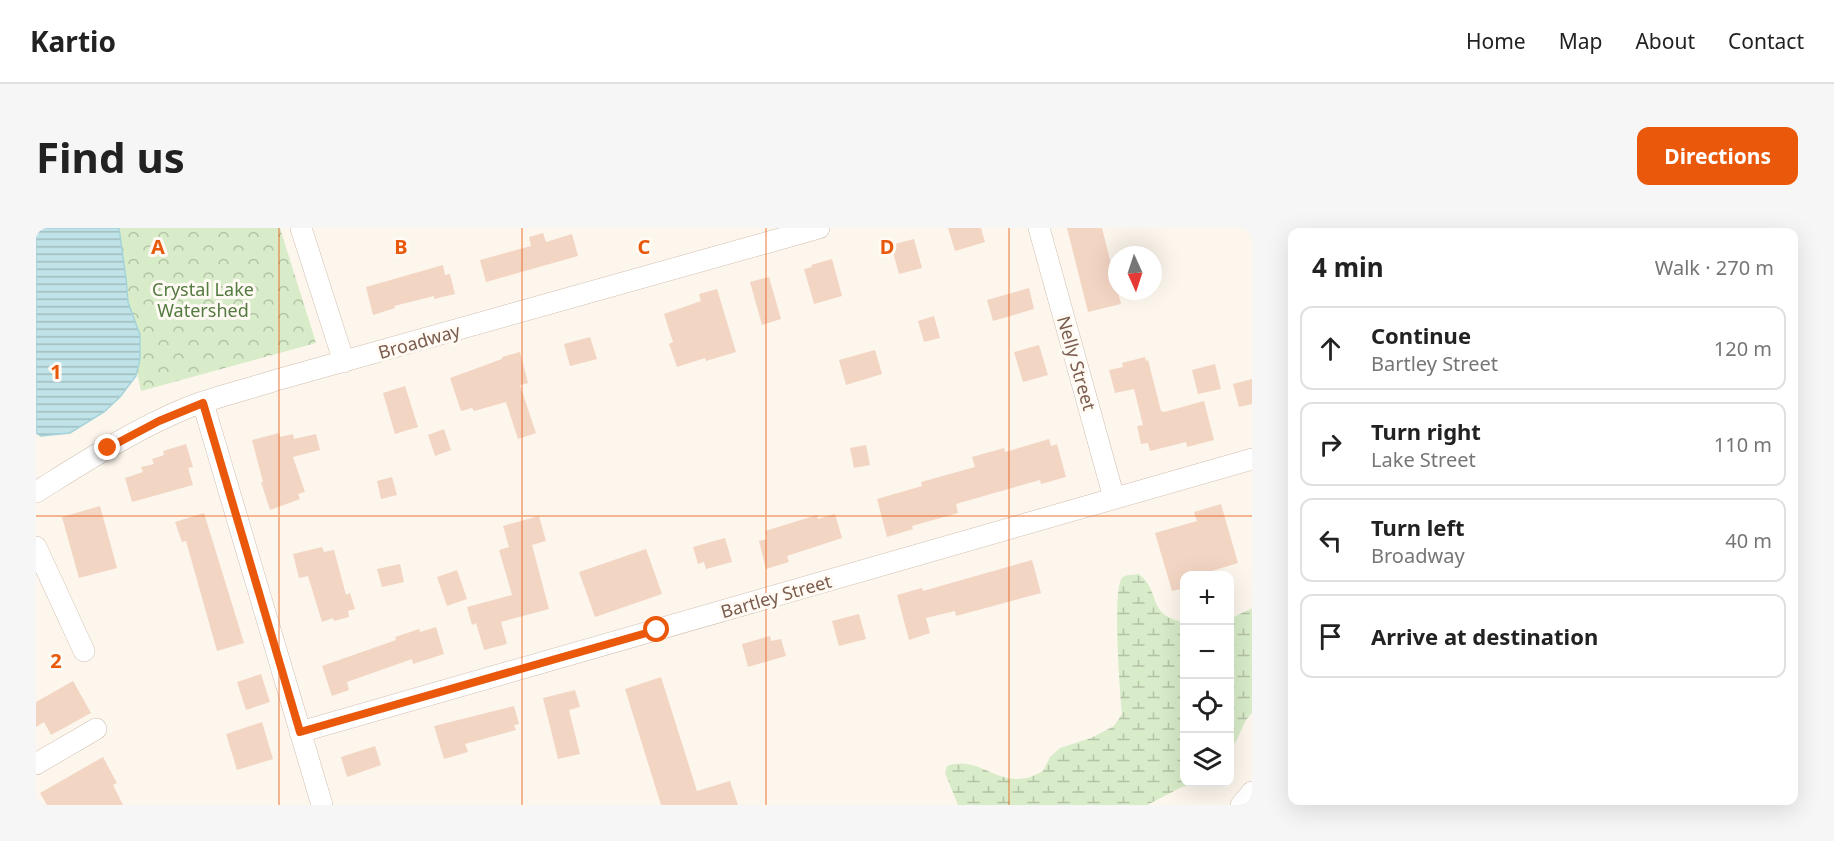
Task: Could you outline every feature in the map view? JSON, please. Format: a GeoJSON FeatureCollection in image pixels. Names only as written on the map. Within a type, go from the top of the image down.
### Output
{"type":"FeatureCollection","features":[{"type":"Feature","properties":{"kind":"street"},"geometry":{"type":"LineString","coordinates":[[301,228],[344,362]]}},
{"type":"Feature","properties":{"kind":"street","name":"Broadway"},"geometry":{"type":"LineString","coordinates":[[36,492],[137,432],[203,403],[819,228]]}},
{"type":"Feature","properties":{"kind":"street","name":"Nelly Street"},"geometry":{"type":"LineString","coordinates":[[1039,228],[1114,498]]}},
{"type":"Feature","properties":{"kind":"street"},"geometry":{"type":"LineString","coordinates":[[203,403],[322,805]]}},
{"type":"Feature","properties":{"kind":"street","name":"Bartley Street"},"geometry":{"type":"LineString","coordinates":[[300,732],[1252,459]]}},
{"type":"Feature","properties":{"kind":"street"},"geometry":{"type":"LineString","coordinates":[[36,547],[84,651]]}},
{"type":"Feature","properties":{"kind":"street"},"geometry":{"type":"LineString","coordinates":[[36,764],[96,729]]}},
{"type":"Feature","properties":{"kind":"street"},"geometry":{"type":"LineString","coordinates":[[1241,805],[1252,792]]}},
{"type":"Feature","properties":{"kind":"green space","name":"Crystal Lake Watershed"},"geometry":{"type":"Polygon","coordinates":[[[119,228],[280,228],[316,343],[141,391],[137,372],[140,335],[128,302],[119,228]]]}},
{"type":"Feature","properties":{"kind":"green space"},"geometry":{"type":"Polygon","coordinates":[[[1139,574],[1146,581],[1159,609],[1172,619],[1180,621],[1180,787],[1182,787],[1147,805],[958,805],[945,773],[947,766],[971,765],[1004,777],[1015,779],[1028,777],[1043,771],[1050,757],[1060,748],[1091,738],[1114,726],[1122,714],[1118,643],[1119,586],[1122,578],[1139,574]]]}},
{"type":"Feature","properties":{"kind":"green space"},"geometry":{"type":"Polygon","coordinates":[[[1252,608],[1252,713],[1246,720],[1234,746],[1234,625],[1234,617],[1252,608]]]}},
{"type":"Feature","properties":{"kind":"water"},"geometry":{"type":"Polygon","coordinates":[[[36,228],[119,228],[128,302],[140,335],[140,359],[136,376],[120,397],[104,412],[70,433],[41,436],[36,433],[36,228]]]}},
{"type":"Feature","properties":{"kind":"building"},"geometry":{"type":"Polygon","coordinates":[[[948,228],[981,228],[985,242],[955,251],[948,228]]]}},
{"type":"Feature","properties":{"kind":"building"},"geometry":{"type":"Polygon","coordinates":[[[1067,228],[1102,228],[1108,252],[1108,300],[1120,300],[1121,304],[1088,312],[1067,228]]]}},
{"type":"Feature","properties":{"kind":"building"},"geometry":{"type":"Polygon","coordinates":[[[543,233],[546,242],[572,234],[578,256],[486,282],[480,260],[531,246],[529,237],[543,233]]]}},
{"type":"Feature","properties":{"kind":"building"},"geometry":{"type":"Polygon","coordinates":[[[914,239],[922,268],[899,274],[891,245],[914,239]]]}},
{"type":"Feature","properties":{"kind":"building"},"geometry":{"type":"Polygon","coordinates":[[[832,259],[842,296],[814,304],[804,269],[832,259]]]}},
{"type":"Feature","properties":{"kind":"building"},"geometry":{"type":"Polygon","coordinates":[[[443,265],[445,275],[450,274],[455,294],[434,299],[434,296],[394,306],[395,308],[373,315],[366,287],[443,265]]]}},
{"type":"Feature","properties":{"kind":"building"},"geometry":{"type":"Polygon","coordinates":[[[769,277],[781,319],[762,325],[750,282],[769,277]]]}},
{"type":"Feature","properties":{"kind":"building"},"geometry":{"type":"Polygon","coordinates":[[[1029,288],[1034,309],[993,321],[987,300],[1029,288]]]}},
{"type":"Feature","properties":{"kind":"building"},"geometry":{"type":"Polygon","coordinates":[[[717,289],[736,352],[706,361],[705,358],[677,367],[669,344],[673,342],[664,314],[701,301],[699,294],[717,289]]]}},
{"type":"Feature","properties":{"kind":"building"},"geometry":{"type":"Polygon","coordinates":[[[934,316],[940,338],[924,342],[918,321],[934,316]]]}},
{"type":"Feature","properties":{"kind":"building"},"geometry":{"type":"Polygon","coordinates":[[[590,337],[597,359],[570,366],[564,344],[590,337]]]}},
{"type":"Feature","properties":{"kind":"building"},"geometry":{"type":"Polygon","coordinates":[[[1039,345],[1048,375],[1023,382],[1014,352],[1039,345]]]}},
{"type":"Feature","properties":{"kind":"building"},"geometry":{"type":"Polygon","coordinates":[[[875,350],[882,374],[846,385],[839,360],[875,350]]]}},
{"type":"Feature","properties":{"kind":"building"},"geometry":{"type":"Polygon","coordinates":[[[520,352],[528,383],[520,385],[536,433],[518,439],[506,402],[474,411],[472,408],[461,411],[450,378],[520,352]]]}},
{"type":"Feature","properties":{"kind":"building"},"geometry":{"type":"Polygon","coordinates":[[[1145,357],[1146,361],[1148,360],[1161,411],[1204,401],[1214,440],[1187,447],[1186,442],[1150,451],[1148,443],[1141,444],[1137,426],[1143,425],[1134,389],[1115,393],[1109,370],[1123,367],[1122,363],[1145,357]]]}},
{"type":"Feature","properties":{"kind":"building"},"geometry":{"type":"Polygon","coordinates":[[[1215,364],[1221,389],[1198,394],[1192,370],[1215,364]]]}},
{"type":"Feature","properties":{"kind":"building"},"geometry":{"type":"Polygon","coordinates":[[[1252,379],[1252,404],[1239,407],[1233,384],[1252,379]]]}},
{"type":"Feature","properties":{"kind":"building"},"geometry":{"type":"Polygon","coordinates":[[[405,386],[418,427],[395,434],[383,393],[405,386]]]}},
{"type":"Feature","properties":{"kind":"building"},"geometry":{"type":"Polygon","coordinates":[[[444,429],[451,450],[435,456],[428,435],[444,429]]]}},
{"type":"Feature","properties":{"kind":"building"},"geometry":{"type":"Polygon","coordinates":[[[279,433],[280,437],[293,434],[294,439],[316,434],[320,450],[293,457],[305,492],[298,494],[300,499],[270,510],[252,440],[279,433]]]}},
{"type":"Feature","properties":{"kind":"building"},"geometry":{"type":"Polygon","coordinates":[[[1049,439],[1051,446],[1057,444],[1066,477],[1041,484],[1040,480],[956,504],[958,513],[912,526],[913,529],[887,537],[877,499],[922,486],[921,482],[975,467],[972,457],[1004,448],[1005,452],[1049,439]]]}},
{"type":"Feature","properties":{"kind":"building"},"geometry":{"type":"Polygon","coordinates":[[[186,444],[193,467],[188,468],[193,485],[132,502],[125,478],[143,472],[141,467],[154,464],[152,459],[164,455],[163,451],[186,444]]]}},
{"type":"Feature","properties":{"kind":"building"},"geometry":{"type":"Polygon","coordinates":[[[866,445],[870,465],[854,468],[850,448],[866,445]]]}},
{"type":"Feature","properties":{"kind":"building"},"geometry":{"type":"Polygon","coordinates":[[[392,477],[397,495],[381,499],[377,481],[392,477]]]}},
{"type":"Feature","properties":{"kind":"building"},"geometry":{"type":"Polygon","coordinates":[[[1221,504],[1238,563],[1212,571],[1180,571],[1180,589],[1172,591],[1155,533],[1197,521],[1194,512],[1221,504]]]}},
{"type":"Feature","properties":{"kind":"building"},"geometry":{"type":"Polygon","coordinates":[[[100,506],[117,568],[79,578],[62,517],[100,506]]]}},
{"type":"Feature","properties":{"kind":"building"},"geometry":{"type":"Polygon","coordinates":[[[204,513],[244,643],[217,651],[186,541],[182,542],[175,522],[204,513]]]}},
{"type":"Feature","properties":{"kind":"building"},"geometry":{"type":"Polygon","coordinates":[[[835,514],[842,538],[787,556],[789,562],[766,569],[759,541],[767,539],[765,531],[817,515],[818,519],[835,514]]]}},
{"type":"Feature","properties":{"kind":"building"},"geometry":{"type":"Polygon","coordinates":[[[539,516],[546,541],[532,545],[549,609],[501,622],[507,644],[484,650],[476,623],[472,625],[467,607],[512,595],[499,550],[509,547],[503,526],[539,516]]]}},
{"type":"Feature","properties":{"kind":"building"},"geometry":{"type":"Polygon","coordinates":[[[725,538],[732,562],[706,569],[704,562],[698,564],[693,547],[725,538]]]}},
{"type":"Feature","properties":{"kind":"building"},"geometry":{"type":"Polygon","coordinates":[[[322,547],[324,552],[334,550],[346,595],[350,593],[355,609],[348,611],[349,617],[334,621],[333,618],[322,622],[308,576],[299,578],[293,554],[322,547]]]}},
{"type":"Feature","properties":{"kind":"building"},"geometry":{"type":"Polygon","coordinates":[[[646,549],[662,594],[595,617],[579,572],[646,549]]]}},
{"type":"Feature","properties":{"kind":"building"},"geometry":{"type":"Polygon","coordinates":[[[1032,560],[1041,593],[956,616],[955,611],[926,618],[930,633],[909,640],[897,595],[922,588],[923,591],[1032,560]]]}},
{"type":"Feature","properties":{"kind":"building"},"geometry":{"type":"Polygon","coordinates":[[[400,564],[404,582],[382,587],[377,569],[400,564]]]}},
{"type":"Feature","properties":{"kind":"building"},"geometry":{"type":"Polygon","coordinates":[[[457,570],[467,599],[447,606],[437,577],[457,570]]]}},
{"type":"Feature","properties":{"kind":"building"},"geometry":{"type":"Polygon","coordinates":[[[859,614],[866,639],[839,646],[832,621],[859,614]]]}},
{"type":"Feature","properties":{"kind":"building"},"geometry":{"type":"Polygon","coordinates":[[[436,627],[444,654],[413,664],[412,659],[347,682],[349,690],[332,696],[322,666],[396,640],[395,637],[419,629],[420,632],[436,627]]]}},
{"type":"Feature","properties":{"kind":"building"},"geometry":{"type":"Polygon","coordinates":[[[770,636],[771,641],[781,639],[786,656],[748,667],[742,644],[770,636]]]}},
{"type":"Feature","properties":{"kind":"building"},"geometry":{"type":"Polygon","coordinates":[[[261,674],[270,702],[246,710],[237,682],[261,674]]]}},
{"type":"Feature","properties":{"kind":"building"},"geometry":{"type":"Polygon","coordinates":[[[661,677],[697,791],[730,781],[738,805],[661,805],[625,689],[661,677]]]}},
{"type":"Feature","properties":{"kind":"building"},"geometry":{"type":"Polygon","coordinates":[[[73,681],[91,713],[51,735],[44,722],[36,727],[36,702],[73,681]]]}},
{"type":"Feature","properties":{"kind":"building"},"geometry":{"type":"Polygon","coordinates":[[[575,690],[580,707],[569,710],[580,754],[558,759],[543,698],[575,690]]]}},
{"type":"Feature","properties":{"kind":"building"},"geometry":{"type":"Polygon","coordinates":[[[514,706],[519,724],[514,725],[516,730],[465,744],[468,752],[444,759],[434,726],[514,706]]]}},
{"type":"Feature","properties":{"kind":"building"},"geometry":{"type":"Polygon","coordinates":[[[262,722],[273,759],[237,770],[226,734],[262,722]]]}},
{"type":"Feature","properties":{"kind":"building"},"geometry":{"type":"Polygon","coordinates":[[[375,746],[381,765],[347,777],[341,757],[375,746]]]}},
{"type":"Feature","properties":{"kind":"building"},"geometry":{"type":"Polygon","coordinates":[[[103,757],[117,783],[113,785],[123,805],[47,805],[40,793],[103,757]]]}},
{"type":"Feature","properties":{"kind":"route"},"geometry":{"type":"LineString","coordinates":[[108,448],[159,421],[203,403],[300,732],[657,630]]}}]}
